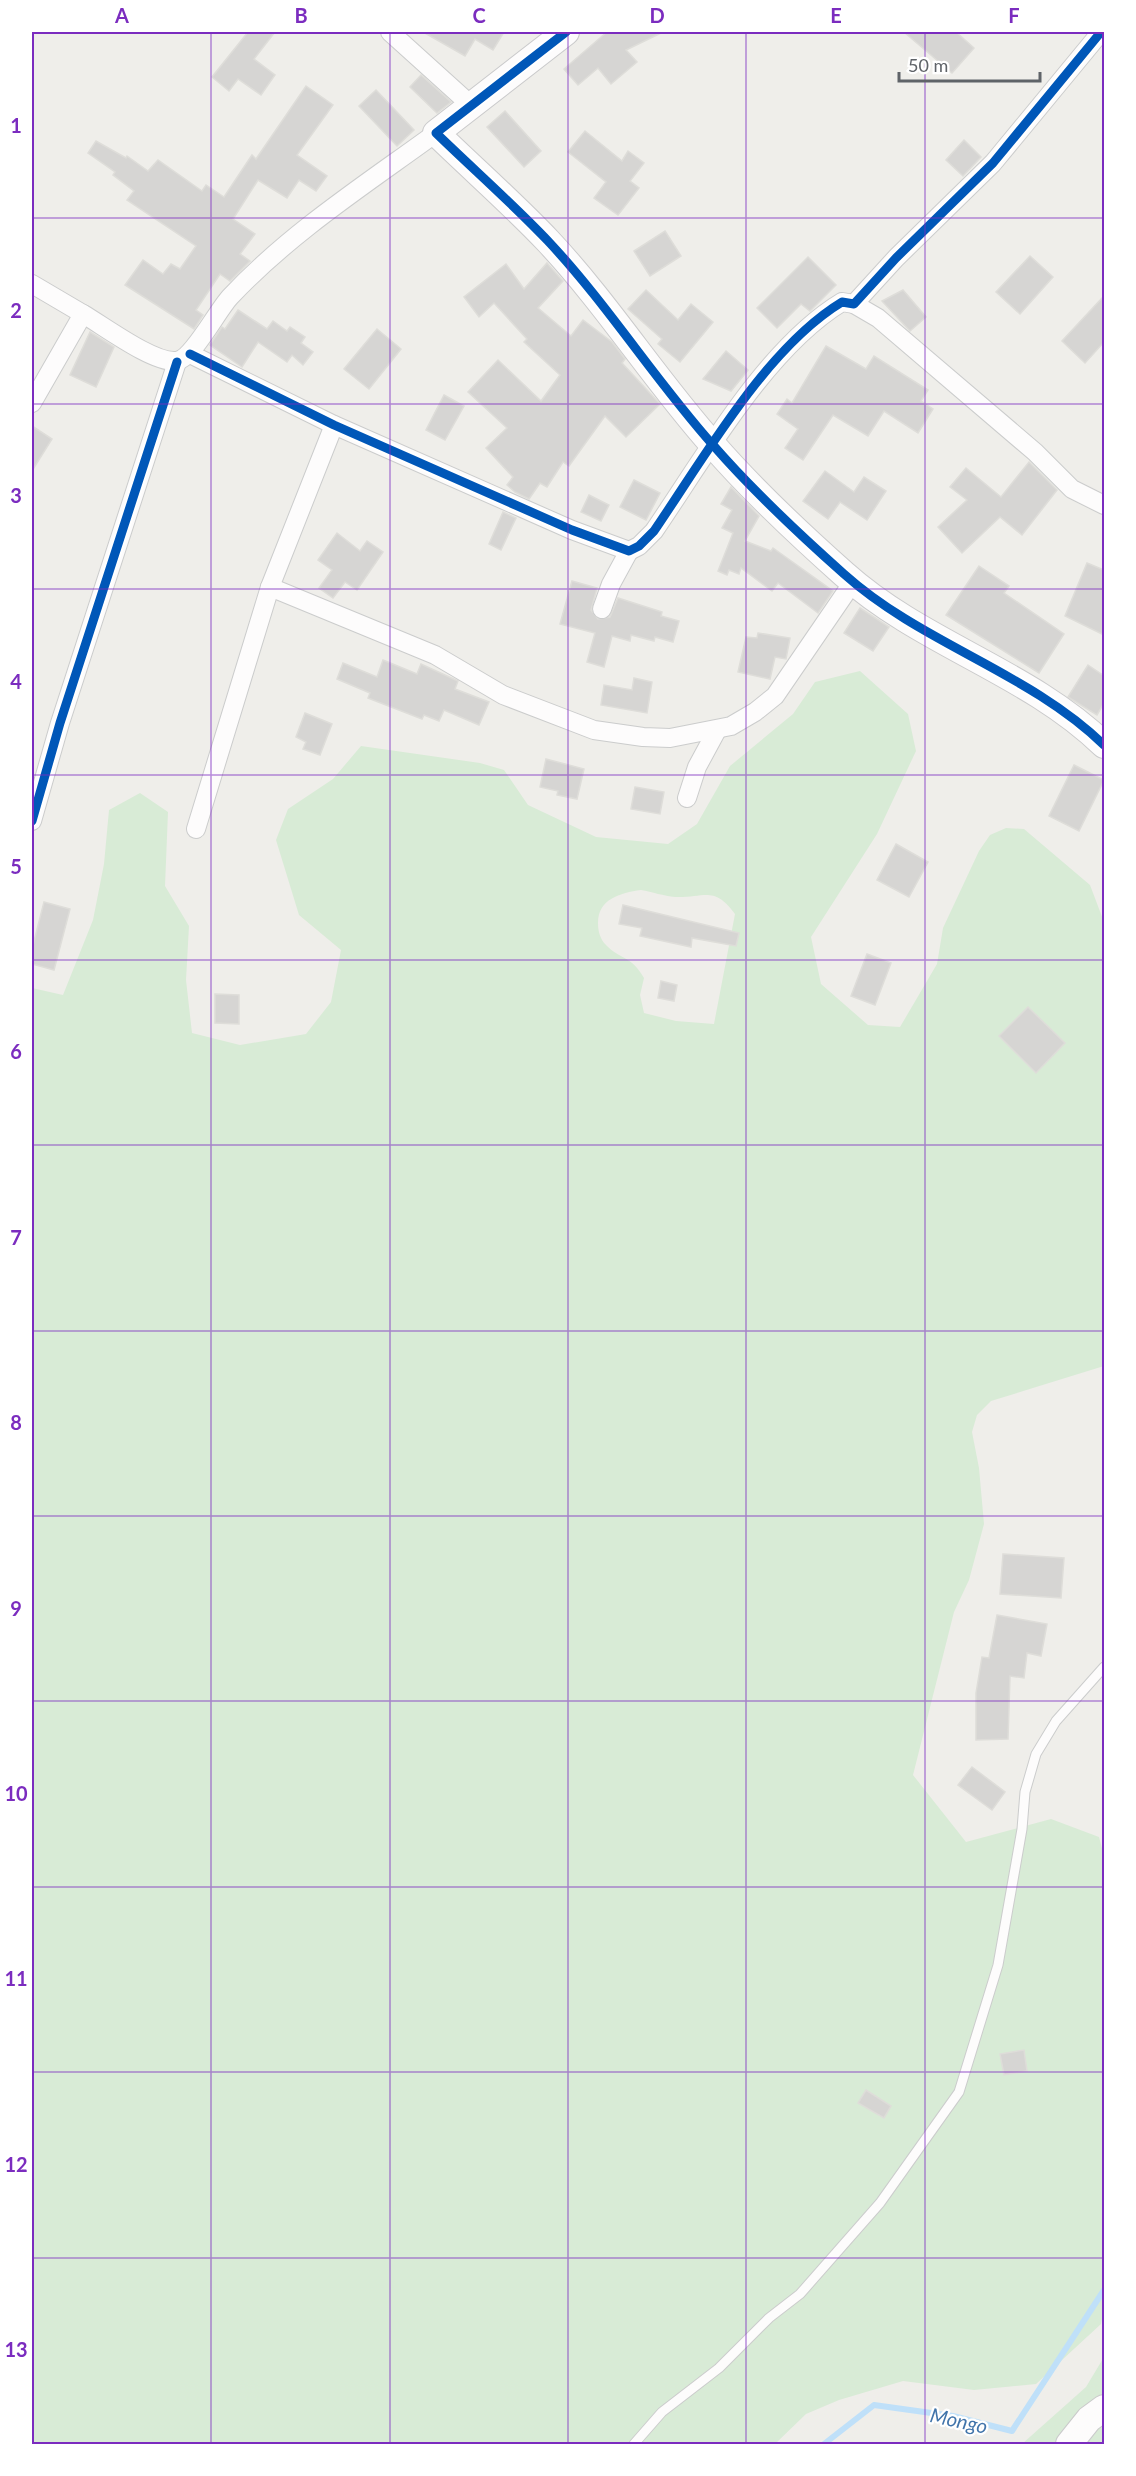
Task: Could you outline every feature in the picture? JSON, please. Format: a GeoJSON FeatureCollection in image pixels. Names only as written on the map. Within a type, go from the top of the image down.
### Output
{"type":"FeatureCollection","features":[{"type":"Feature","properties":{"kind":"street"},"geometry":{"type":"LineString","coordinates":[[390,32],[473,107]]}},
{"type":"Feature","properties":{"kind":"street"},"geometry":{"type":"LineString","coordinates":[[32,821],[64,711],[184,358],[229,298],[264,264],[322,217],[473,107],[566,32]]}},
{"type":"Feature","properties":{"kind":"street"},"geometry":{"type":"LineString","coordinates":[[854,304],[896,258],[993,163],[1101,32]]}},
{"type":"Feature","properties":{"kind":"street"},"geometry":{"type":"LineString","coordinates":[[436,133],[549,242],[713,446],[853,582],[894,611],[1052,702],[1104,745]]}},
{"type":"Feature","properties":{"kind":"street"},"geometry":{"type":"LineString","coordinates":[[32,284],[160,359],[184,358],[572,530],[625,559]]}},
{"type":"Feature","properties":{"kind":"street"},"geometry":{"type":"LineString","coordinates":[[602,609],[625,559],[654,531],[753,389],[798,336],[823,314],[842,302],[854,304],[878,318],[1035,452],[1077,492],[1104,505]]}},
{"type":"Feature","properties":{"kind":"street"},"geometry":{"type":"LineString","coordinates":[[32,403],[83,314]]}},
{"type":"Feature","properties":{"kind":"street"},"geometry":{"type":"LineString","coordinates":[[196,829],[270,587],[334,425]]}},
{"type":"Feature","properties":{"kind":"street"},"geometry":{"type":"LineString","coordinates":[[270,587],[345,620],[435,655],[503,694],[594,730],[670,738],[717,730],[755,712],[775,696],[853,582]]}},
{"type":"Feature","properties":{"kind":"street"},"geometry":{"type":"LineString","coordinates":[[687,798],[697,767],[717,730]]}},
{"type":"Feature","properties":{"kind":"street"},"geometry":{"type":"LineString","coordinates":[[1069,2445],[1089,2419],[1104,2408]]}},
{"type":"Feature","properties":{"kind":"lane"},"geometry":{"type":"LineString","coordinates":[[634,2445],[662,2412],[719,2368],[770,2318],[800,2294],[880,2203],[959,2092],[998,1965],[1016,1847],[1022,1828],[1025,1792],[1036,1754],[1056,1721],[1104,1667]]}},
{"type":"Feature","properties":{"kind":"green space"},"geometry":{"type":"Polygon","coordinates":[[[860,671],[908,714],[916,751],[877,834],[811,937],[821,984],[868,1025],[900,1027],[937,964],[943,928],[979,851],[990,835],[1006,828],[1024,829],[1090,885],[1104,922],[1104,1366],[991,1401],[977,1415],[972,1432],[979,1468],[984,1524],[969,1580],[954,1612],[913,1775],[966,1842],[1051,1819],[1099,1837],[1104,1856],[1104,2309],[1101,2324],[1036,2384],[974,2390],[903,2381],[839,2400],[806,2414],[775,2444],[32,2444],[32,988],[63,995],[93,920],[104,864],[109,810],[140,793],[168,812],[165,886],[189,926],[186,980],[192,1033],[240,1045],[306,1034],[331,1002],[341,950],[299,915],[276,840],[288,809],[333,779],[361,746],[480,763],[504,770],[528,805],[596,837],[668,844],[697,824],[730,766],[793,714],[815,682],[860,671]],[[641,890],[618,895],[606,903],[599,915],[598,926],[601,938],[611,950],[630,961],[644,978],[640,995],[644,1013],[676,1021],[714,1024],[735,914],[728,905],[715,896],[675,897],[641,890]]]}},
{"type":"Feature","properties":{"kind":"green space"},"geometry":{"type":"Polygon","coordinates":[[[1104,2357],[1104,2444],[1022,2444],[1086,2387],[1104,2357]]]}},
{"type":"Feature","properties":{"kind":"building"},"geometry":{"type":"Polygon","coordinates":[[[248,32],[275,32],[254,59],[275,75],[261,95],[238,79],[229,91],[212,77],[248,32]]]}},
{"type":"Feature","properties":{"kind":"building"},"geometry":{"type":"Polygon","coordinates":[[[423,32],[504,32],[493,50],[475,39],[465,56],[423,32]]]}},
{"type":"Feature","properties":{"kind":"building"},"geometry":{"type":"Polygon","coordinates":[[[607,32],[663,32],[626,50],[637,62],[611,84],[598,68],[578,85],[564,69],[607,32]]]}},
{"type":"Feature","properties":{"kind":"building"},"geometry":{"type":"Polygon","coordinates":[[[904,32],[956,32],[974,48],[952,73],[904,32]]]}},
{"type":"Feature","properties":{"kind":"building"},"geometry":{"type":"Polygon","coordinates":[[[421,75],[451,102],[437,113],[410,87],[421,75]]]}},
{"type":"Feature","properties":{"kind":"building"},"geometry":{"type":"Polygon","coordinates":[[[306,86],[333,105],[297,155],[327,176],[316,191],[299,180],[287,198],[258,180],[233,219],[255,234],[240,254],[250,261],[230,281],[220,274],[196,310],[203,315],[194,329],[125,285],[143,260],[163,274],[171,264],[180,269],[196,246],[127,200],[134,191],[113,175],[115,172],[88,153],[96,141],[126,158],[127,156],[148,171],[158,160],[202,191],[206,185],[224,197],[252,155],[256,159],[306,86]]]}},
{"type":"Feature","properties":{"kind":"building"},"geometry":{"type":"Polygon","coordinates":[[[376,90],[414,130],[397,146],[359,106],[376,90]]]}},
{"type":"Feature","properties":{"kind":"building"},"geometry":{"type":"Polygon","coordinates":[[[505,111],[541,151],[524,167],[487,127],[505,111]]]}},
{"type":"Feature","properties":{"kind":"building"},"geometry":{"type":"Polygon","coordinates":[[[585,131],[622,161],[628,151],[644,163],[630,181],[639,188],[618,215],[594,198],[606,182],[568,152],[585,131]]]}},
{"type":"Feature","properties":{"kind":"building"},"geometry":{"type":"Polygon","coordinates":[[[964,140],[981,157],[963,176],[946,160],[964,140]]]}},
{"type":"Feature","properties":{"kind":"building"},"geometry":{"type":"Polygon","coordinates":[[[665,231],[681,256],[650,276],[634,251],[665,231]]]}},
{"type":"Feature","properties":{"kind":"building"},"geometry":{"type":"Polygon","coordinates":[[[1030,256],[1053,277],[1020,314],[996,292],[1030,256]]]}},
{"type":"Feature","properties":{"kind":"building"},"geometry":{"type":"Polygon","coordinates":[[[808,257],[836,285],[810,311],[801,304],[777,328],[757,308],[808,257]]]}},
{"type":"Feature","properties":{"kind":"building"},"geometry":{"type":"Polygon","coordinates":[[[547,263],[563,281],[538,308],[571,336],[583,320],[612,342],[625,359],[622,363],[660,404],[626,437],[605,416],[569,466],[563,462],[547,487],[540,483],[529,499],[507,485],[513,477],[486,448],[507,428],[468,392],[498,360],[541,401],[560,375],[524,342],[527,339],[494,303],[479,317],[464,297],[506,264],[524,289],[547,263]]]}},
{"type":"Feature","properties":{"kind":"building"},"geometry":{"type":"Polygon","coordinates":[[[646,290],[678,320],[691,304],[713,322],[680,362],[658,344],[662,339],[628,309],[646,290]]]}},
{"type":"Feature","properties":{"kind":"building"},"geometry":{"type":"Polygon","coordinates":[[[903,290],[926,317],[910,331],[882,301],[903,290]]]}},
{"type":"Feature","properties":{"kind":"building"},"geometry":{"type":"Polygon","coordinates":[[[1104,296],[1104,342],[1085,363],[1062,341],[1104,296]]]}},
{"type":"Feature","properties":{"kind":"building"},"geometry":{"type":"Polygon","coordinates":[[[238,310],[267,329],[273,321],[287,331],[290,327],[305,337],[301,343],[313,352],[303,365],[292,355],[287,362],[258,342],[242,367],[210,345],[222,327],[225,329],[238,310]]]}},
{"type":"Feature","properties":{"kind":"building"},"geometry":{"type":"Polygon","coordinates":[[[377,329],[401,349],[369,389],[344,369],[377,329]]]}},
{"type":"Feature","properties":{"kind":"building"},"geometry":{"type":"Polygon","coordinates":[[[90,332],[114,347],[96,387],[70,375],[90,332]]]}},
{"type":"Feature","properties":{"kind":"building"},"geometry":{"type":"Polygon","coordinates":[[[826,346],[866,369],[874,356],[928,390],[921,401],[933,409],[918,433],[884,411],[868,436],[833,415],[803,460],[785,448],[798,429],[777,414],[787,399],[792,403],[826,346]]]}},
{"type":"Feature","properties":{"kind":"building"},"geometry":{"type":"Polygon","coordinates":[[[726,351],[748,370],[731,391],[703,379],[726,351]]]}},
{"type":"Feature","properties":{"kind":"building"},"geometry":{"type":"Polygon","coordinates":[[[444,395],[464,406],[445,440],[426,430],[444,395]]]}},
{"type":"Feature","properties":{"kind":"building"},"geometry":{"type":"Polygon","coordinates":[[[32,426],[52,439],[32,471],[32,426]]]}},
{"type":"Feature","properties":{"kind":"building"},"geometry":{"type":"Polygon","coordinates":[[[1029,462],[1057,490],[1022,535],[1000,517],[962,553],[938,527],[967,500],[950,487],[966,468],[1001,497],[1029,462]]]}},
{"type":"Feature","properties":{"kind":"building"},"geometry":{"type":"Polygon","coordinates":[[[825,471],[854,492],[864,477],[886,491],[867,520],[840,502],[828,519],[803,501],[825,471]]]}},
{"type":"Feature","properties":{"kind":"building"},"geometry":{"type":"Polygon","coordinates":[[[634,480],[660,493],[646,520],[620,507],[634,480]]]}},
{"type":"Feature","properties":{"kind":"building"},"geometry":{"type":"Polygon","coordinates":[[[731,487],[759,516],[745,541],[771,551],[773,548],[833,591],[818,613],[778,583],[772,591],[741,568],[739,574],[729,570],[727,575],[718,571],[733,533],[722,528],[732,510],[721,504],[731,487]]]}},
{"type":"Feature","properties":{"kind":"building"},"geometry":{"type":"Polygon","coordinates":[[[589,495],[609,505],[601,521],[581,512],[589,495]]]}},
{"type":"Feature","properties":{"kind":"building"},"geometry":{"type":"Polygon","coordinates":[[[503,512],[516,518],[501,550],[489,544],[503,512]]]}},
{"type":"Feature","properties":{"kind":"building"},"geometry":{"type":"Polygon","coordinates":[[[337,533],[360,551],[367,541],[383,552],[357,590],[345,582],[333,598],[319,588],[332,570],[318,560],[337,533]]]}},
{"type":"Feature","properties":{"kind":"building"},"geometry":{"type":"Polygon","coordinates":[[[1087,563],[1104,570],[1104,635],[1065,616],[1087,563]]]}},
{"type":"Feature","properties":{"kind":"building"},"geometry":{"type":"Polygon","coordinates":[[[979,566],[1009,586],[1004,593],[1064,634],[1039,673],[946,615],[979,566]]]}},
{"type":"Feature","properties":{"kind":"building"},"geometry":{"type":"Polygon","coordinates":[[[572,581],[597,588],[591,610],[598,619],[610,617],[618,598],[662,612],[661,616],[679,621],[673,642],[655,637],[654,641],[631,635],[630,641],[612,636],[604,667],[587,662],[595,633],[560,624],[572,581]]]}},
{"type":"Feature","properties":{"kind":"building"},"geometry":{"type":"Polygon","coordinates":[[[860,608],[889,627],[873,651],[844,633],[860,608]]]}},
{"type":"Feature","properties":{"kind":"building"},"geometry":{"type":"Polygon","coordinates":[[[758,633],[790,638],[786,659],[775,657],[770,679],[738,672],[746,637],[757,638],[758,633]]]}},
{"type":"Feature","properties":{"kind":"building"},"geometry":{"type":"Polygon","coordinates":[[[383,660],[417,674],[421,664],[458,681],[455,689],[489,702],[479,725],[444,710],[439,721],[424,715],[422,719],[368,698],[370,693],[337,679],[343,663],[377,677],[383,660]]]}},
{"type":"Feature","properties":{"kind":"building"},"geometry":{"type":"Polygon","coordinates":[[[1088,665],[1104,676],[1104,703],[1097,715],[1068,697],[1088,665]]]}},
{"type":"Feature","properties":{"kind":"building"},"geometry":{"type":"Polygon","coordinates":[[[634,678],[652,682],[647,713],[601,705],[604,685],[632,690],[634,678]]]}},
{"type":"Feature","properties":{"kind":"building"},"geometry":{"type":"Polygon","coordinates":[[[305,713],[332,724],[320,755],[303,749],[306,742],[296,737],[305,713]]]}},
{"type":"Feature","properties":{"kind":"building"},"geometry":{"type":"Polygon","coordinates":[[[546,759],[584,769],[577,799],[557,795],[558,791],[540,787],[546,759]]]}},
{"type":"Feature","properties":{"kind":"building"},"geometry":{"type":"Polygon","coordinates":[[[1074,765],[1104,780],[1079,831],[1049,816],[1074,765]]]}},
{"type":"Feature","properties":{"kind":"building"},"geometry":{"type":"Polygon","coordinates":[[[635,787],[664,792],[660,814],[631,809],[635,787]]]}},
{"type":"Feature","properties":{"kind":"building"},"geometry":{"type":"Polygon","coordinates":[[[896,844],[928,862],[909,897],[877,880],[896,844]]]}},
{"type":"Feature","properties":{"kind":"building"},"geometry":{"type":"Polygon","coordinates":[[[44,902],[70,909],[54,970],[32,964],[32,949],[44,902]]]}},
{"type":"Feature","properties":{"kind":"building"},"geometry":{"type":"Polygon","coordinates":[[[623,905],[739,933],[736,946],[692,938],[691,947],[640,936],[642,928],[619,924],[623,905]]]}},
{"type":"Feature","properties":{"kind":"building"},"geometry":{"type":"Polygon","coordinates":[[[867,954],[891,963],[875,1005],[851,996],[867,954]]]}},
{"type":"Feature","properties":{"kind":"building"},"geometry":{"type":"Polygon","coordinates":[[[661,981],[677,985],[674,1001],[658,998],[661,981]]]}},
{"type":"Feature","properties":{"kind":"building"},"geometry":{"type":"Polygon","coordinates":[[[215,994],[239,995],[239,1024],[215,1023],[215,994]]]}},
{"type":"Feature","properties":{"kind":"building"},"geometry":{"type":"Polygon","coordinates":[[[1028,1007],[1065,1043],[1036,1073],[999,1036],[1028,1007]]]}},
{"type":"Feature","properties":{"kind":"building"},"geometry":{"type":"Polygon","coordinates":[[[1003,1554],[1064,1558],[1061,1598],[1000,1594],[1003,1554]]]}},
{"type":"Feature","properties":{"kind":"building"},"geometry":{"type":"Polygon","coordinates":[[[997,1615],[1047,1624],[1041,1656],[1027,1653],[1024,1678],[1010,1676],[1008,1739],[976,1740],[976,1693],[982,1657],[989,1658],[997,1615]]]}},
{"type":"Feature","properties":{"kind":"building"},"geometry":{"type":"Polygon","coordinates":[[[972,1767],[1005,1792],[992,1810],[958,1785],[972,1767]]]}},
{"type":"Feature","properties":{"kind":"building"},"geometry":{"type":"Polygon","coordinates":[[[1024,2050],[1027,2071],[1004,2075],[1000,2054],[1024,2050]]]}},
{"type":"Feature","properties":{"kind":"building"},"geometry":{"type":"Polygon","coordinates":[[[866,2090],[891,2106],[884,2118],[858,2103],[866,2090]]]}},
{"type":"Feature","properties":{"kind":"waterway","name":"Mongo"},"geometry":{"type":"LineString","coordinates":[[824,2444],[874,2405],[953,2416],[1012,2431],[1104,2290]]}},
{"type":"Feature","properties":{"kind":"cycle path"},"geometry":{"type":"LineString","coordinates":[[566,32],[436,133],[507,200],[570,265],[713,445],[810,543],[874,598],[941,640],[1043,697],[1104,745]]}},
{"type":"Feature","properties":{"kind":"cycle path"},"geometry":{"type":"LineString","coordinates":[[190,354],[334,425],[572,530],[629,551],[639,546],[654,531],[715,439],[762,375],[814,322],[842,302],[854,304],[896,258],[993,163],[1101,32]]}},
{"type":"Feature","properties":{"kind":"cycle path"},"geometry":{"type":"LineString","coordinates":[[32,821],[60,723],[177,362]]}}]}
